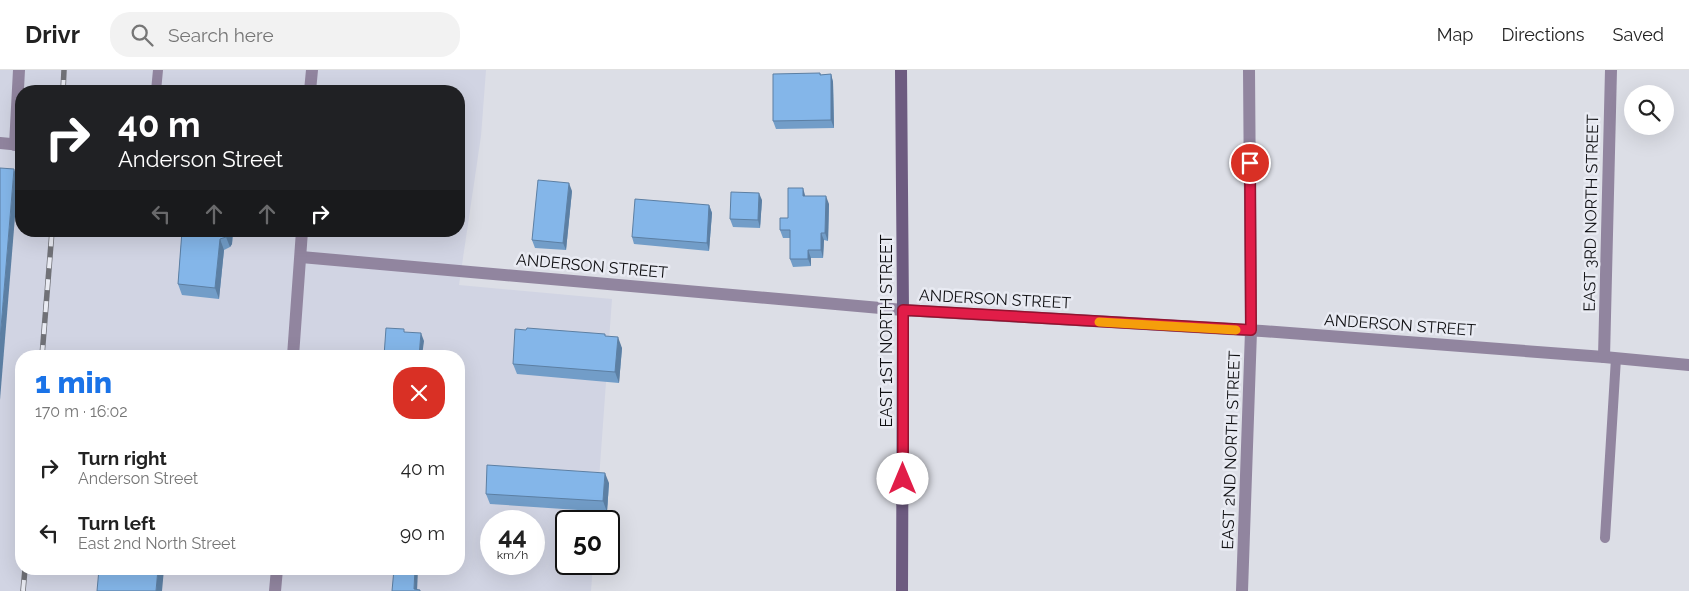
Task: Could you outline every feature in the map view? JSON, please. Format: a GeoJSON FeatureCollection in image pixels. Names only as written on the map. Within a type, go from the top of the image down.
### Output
{"type":"FeatureCollection","features":[{"type":"Feature","properties":{"kind":"main road","name":"EAST 1ST NORTH STREET"},"geometry":{"type":"LineString","coordinates":[[901,70],[903,310],[902,591]]}},
{"type":"Feature","properties":{"kind":"street"},"geometry":{"type":"LineString","coordinates":[[19,70],[19,85]]}},
{"type":"Feature","properties":{"kind":"street"},"geometry":{"type":"LineString","coordinates":[[311,85],[312,70]]}},
{"type":"Feature","properties":{"kind":"street","name":"EAST 2ND NORTH STREET"},"geometry":{"type":"LineString","coordinates":[[1242,591],[1251,330],[1249,70]]}},
{"type":"Feature","properties":{"kind":"street","name":"EAST 3RD NORTH STREET"},"geometry":{"type":"LineString","coordinates":[[1610,358],[1611,70]]}},
{"type":"Feature","properties":{"kind":"street"},"geometry":{"type":"LineString","coordinates":[[0,143],[15,145]]}},
{"type":"Feature","properties":{"kind":"street"},"geometry":{"type":"LineString","coordinates":[[293,350],[302,237]]}},
{"type":"Feature","properties":{"kind":"street","name":"ANDERSON STREET"},"geometry":{"type":"LineString","coordinates":[[300,257],[903,310],[1251,330],[1689,365]]}},
{"type":"Feature","properties":{"kind":"street"},"geometry":{"type":"LineString","coordinates":[[275,591],[276,575]]}},
{"type":"Feature","properties":{"kind":"lane"},"geometry":{"type":"LineString","coordinates":[[157,85],[158,70]]}},
{"type":"Feature","properties":{"kind":"lane"},"geometry":{"type":"LineString","coordinates":[[1605,538],[1610,358]]}},
{"type":"Feature","properties":{"kind":"shaded area"},"geometry":{"type":"Polygon","coordinates":[[[0,70],[486,70],[481,136],[459,285],[612,299],[597,510],[555,510],[555,575],[592,575],[591,591],[0,591],[0,70]]]}},
{"type":"Feature","properties":{"kind":"building"},"geometry":{"type":"Polygon","coordinates":[[[820,73],[820,75],[831,74],[831,120],[773,121],[773,74],[820,73]]]}},
{"type":"Feature","properties":{"kind":"building"},"geometry":{"type":"Polygon","coordinates":[[[0,168],[14,169],[0,340],[0,168]]]}},
{"type":"Feature","properties":{"kind":"building"},"geometry":{"type":"Polygon","coordinates":[[[538,180],[569,183],[563,243],[532,240],[538,180]]]}},
{"type":"Feature","properties":{"kind":"building"},"geometry":{"type":"Polygon","coordinates":[[[788,188],[803,188],[803,196],[826,196],[825,233],[821,233],[821,250],[808,250],[808,259],[790,259],[790,230],[780,230],[780,218],[788,218],[788,188]]]}},
{"type":"Feature","properties":{"kind":"building"},"geometry":{"type":"Polygon","coordinates":[[[731,192],[759,193],[758,220],[730,219],[731,192]]]}},
{"type":"Feature","properties":{"kind":"building"},"geometry":{"type":"Polygon","coordinates":[[[635,199],[709,205],[707,243],[632,237],[635,199]]]}},
{"type":"Feature","properties":{"kind":"building"},"geometry":{"type":"Polygon","coordinates":[[[182,237],[226,237],[220,239],[215,288],[178,284],[182,237]]]}},
{"type":"Feature","properties":{"kind":"building"},"geometry":{"type":"Polygon","coordinates":[[[386,328],[404,329],[404,332],[421,333],[420,350],[384,350],[386,328]]]}},
{"type":"Feature","properties":{"kind":"building"},"geometry":{"type":"Polygon","coordinates":[[[527,328],[605,334],[605,336],[618,337],[615,372],[513,364],[515,329],[526,330],[527,328]]]}},
{"type":"Feature","properties":{"kind":"building"},"geometry":{"type":"Polygon","coordinates":[[[487,465],[605,473],[603,501],[486,494],[487,465]]]}},
{"type":"Feature","properties":{"kind":"building"},"geometry":{"type":"Polygon","coordinates":[[[98,575],[157,575],[156,591],[97,591],[98,575]]]}},
{"type":"Feature","properties":{"kind":"building"},"geometry":{"type":"Polygon","coordinates":[[[393,575],[415,575],[414,589],[420,590],[420,591],[392,591],[393,575]]]}},
{"type":"Feature","properties":{"kind":"railway"},"geometry":{"type":"LineString","coordinates":[[63,85],[64,70]]}},
{"type":"Feature","properties":{"kind":"railway"},"geometry":{"type":"LineString","coordinates":[[42,350],[52,237]]}},
{"type":"Feature","properties":{"kind":"railway"},"geometry":{"type":"LineString","coordinates":[[23,591],[24,575]]}},
{"type":"Feature","properties":{"kind":"slow traffic"},"geometry":{"type":"LineString","coordinates":[[1099,322],[1236,330]]}},
{"type":"Feature","properties":{"kind":"route"},"geometry":{"type":"LineString","coordinates":[[903,479],[903,310],[1251,330],[1250,163]]}}]}
